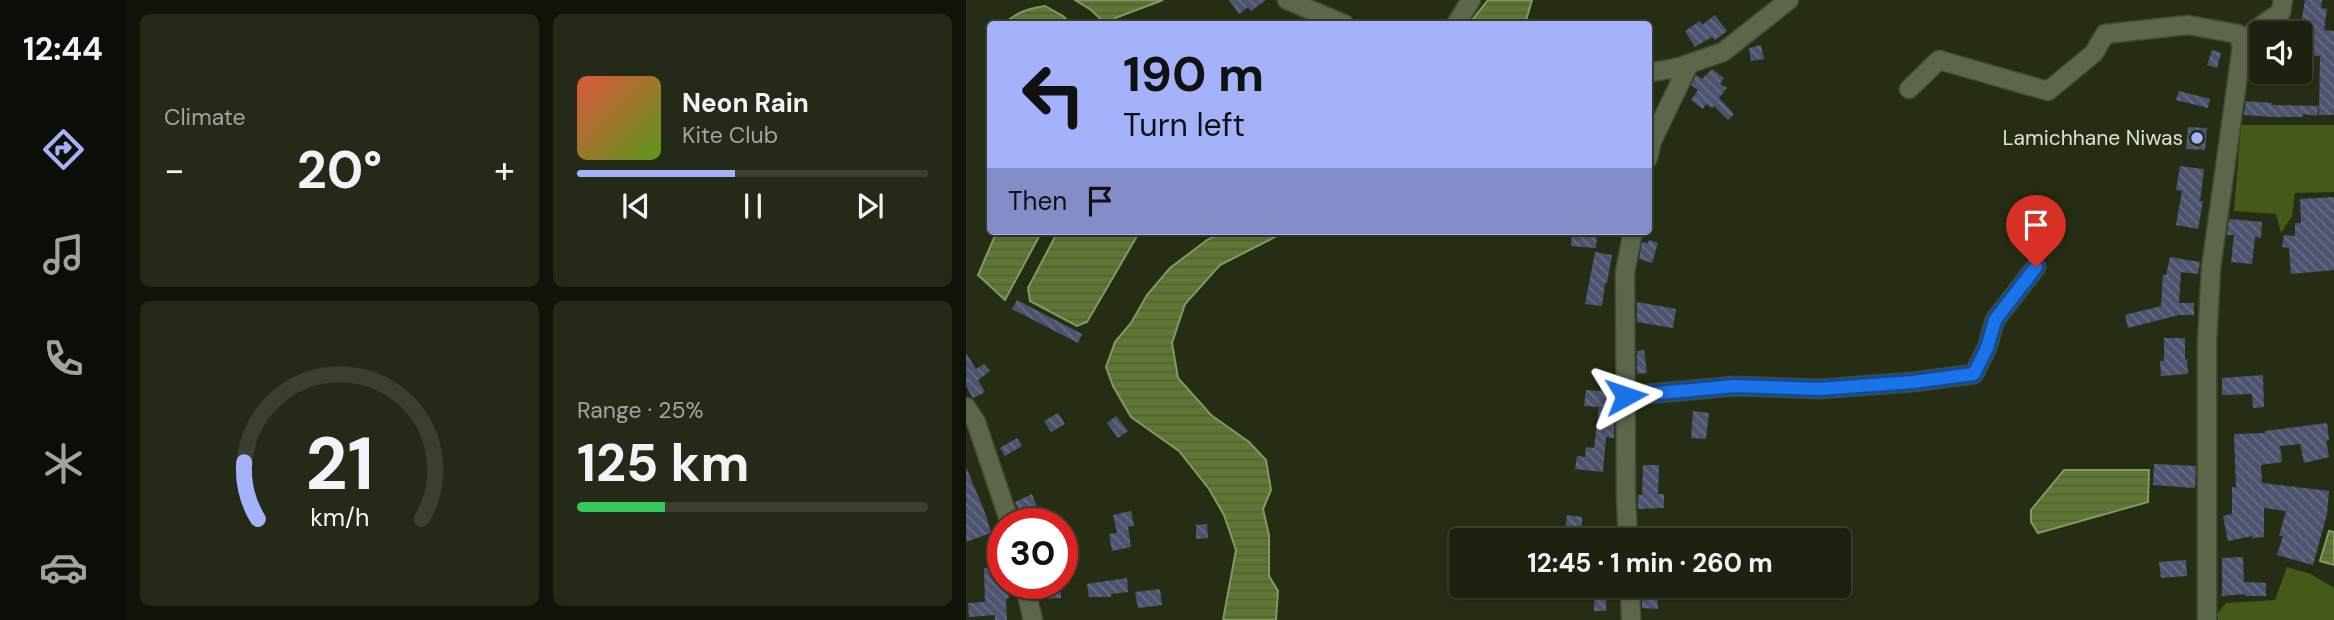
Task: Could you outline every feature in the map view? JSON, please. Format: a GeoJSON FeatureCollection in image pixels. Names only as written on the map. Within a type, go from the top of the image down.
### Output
{"type":"FeatureCollection","features":[{"type":"Feature","properties":{"kind":"street"},"geometry":{"type":"LineString","coordinates":[[1287,0],[1337,21]]}},
{"type":"Feature","properties":{"kind":"street"},"geometry":{"type":"LineString","coordinates":[[1459,21],[1471,0]]}},
{"type":"Feature","properties":{"kind":"street"},"geometry":{"type":"LineString","coordinates":[[1652,72],[1689,64],[1723,52],[1789,0]]}},
{"type":"Feature","properties":{"kind":"street"},"geometry":{"type":"LineString","coordinates":[[2242,46],[2255,30],[2281,12],[2283,0]]}},
{"type":"Feature","properties":{"kind":"street"},"geometry":{"type":"LineString","coordinates":[[1909,89],[1939,60],[2048,91],[2094,53],[2105,34],[2188,25],[2238,34],[2242,46],[2211,268],[2207,341],[2207,620]]}},
{"type":"Feature","properties":{"kind":"street"},"geometry":{"type":"LineString","coordinates":[[1652,141],[1689,64]]}},
{"type":"Feature","properties":{"kind":"street"},"geometry":{"type":"LineString","coordinates":[[1627,528],[1625,272],[1632,235]]}},
{"type":"Feature","properties":{"kind":"street"},"geometry":{"type":"LineString","coordinates":[[1626,396],[1735,386],[1819,389],[1974,374],[1987,348],[1995,320],[2036,267]]}},
{"type":"Feature","properties":{"kind":"street"},"geometry":{"type":"LineString","coordinates":[[966,407],[976,422],[1005,508]]}},
{"type":"Feature","properties":{"kind":"street"},"geometry":{"type":"LineString","coordinates":[[1630,598],[1631,620]]}},
{"type":"Feature","properties":{"kind":"street"},"geometry":{"type":"LineString","coordinates":[[1028,599],[1033,620]]}},
{"type":"Feature","properties":{"kind":"shaded area"},"geometry":{"type":"Polygon","coordinates":[[[1075,0],[1163,0],[1115,18],[1114,21],[1103,21],[1075,0]]]}},
{"type":"Feature","properties":{"kind":"shaded area"},"geometry":{"type":"Polygon","coordinates":[[[1488,0],[1532,0],[1526,21],[1471,21],[1488,0]]]}},
{"type":"Feature","properties":{"kind":"shaded area"},"geometry":{"type":"Polygon","coordinates":[[[1045,6],[1068,21],[1008,21],[1034,8],[1045,6]]]}},
{"type":"Feature","properties":{"kind":"shaded area"},"geometry":{"type":"Polygon","coordinates":[[[2241,125],[2334,125],[2334,192],[2295,193],[2292,216],[2281,233],[2276,214],[2234,211],[2241,125]]]}},
{"type":"Feature","properties":{"kind":"shaded area"},"geometry":{"type":"Polygon","coordinates":[[[995,235],[1040,235],[1005,300],[978,275],[995,235]]]}},
{"type":"Feature","properties":{"kind":"shaded area"},"geometry":{"type":"Polygon","coordinates":[[[1056,235],[1138,235],[1087,322],[1077,326],[1030,301],[1028,288],[1056,235]]]}},
{"type":"Feature","properties":{"kind":"shaded area"},"geometry":{"type":"Polygon","coordinates":[[[1216,235],[1279,235],[1220,265],[1185,304],[1172,343],[1178,378],[1211,415],[1249,442],[1266,460],[1271,490],[1263,509],[1269,535],[1269,576],[1278,591],[1276,620],[1223,620],[1236,550],[1224,515],[1209,489],[1179,451],[1131,417],[1113,386],[1106,367],[1115,342],[1131,323],[1147,295],[1170,268],[1216,235]]]}},
{"type":"Feature","properties":{"kind":"shaded area"},"geometry":{"type":"Polygon","coordinates":[[[2064,470],[2149,470],[2148,502],[2038,533],[2031,522],[2031,510],[2064,470]]]}},
{"type":"Feature","properties":{"kind":"shaded area"},"geometry":{"type":"Polygon","coordinates":[[[2329,531],[2334,532],[2334,565],[2320,561],[2329,531]]]}},
{"type":"Feature","properties":{"kind":"shaded area"},"geometry":{"type":"Polygon","coordinates":[[[2287,567],[2311,574],[2334,588],[2334,620],[2218,620],[2217,614],[2226,603],[2275,600],[2287,567]]]}},
{"type":"Feature","properties":{"kind":"building"},"geometry":{"type":"Polygon","coordinates":[[[1229,0],[1266,0],[1251,11],[1248,7],[1239,14],[1229,0]]]}},
{"type":"Feature","properties":{"kind":"building"},"geometry":{"type":"Polygon","coordinates":[[[2305,0],[2322,0],[2321,8],[2327,9],[2324,30],[2334,31],[2334,115],[2319,115],[2320,56],[2312,56],[2312,21],[2301,21],[2305,0]]]}},
{"type":"Feature","properties":{"kind":"building"},"geometry":{"type":"Polygon","coordinates":[[[1715,15],[1727,31],[1715,40],[1712,37],[1695,47],[1685,31],[1700,21],[1702,25],[1715,15]]]}},
{"type":"Feature","properties":{"kind":"building"},"geometry":{"type":"Polygon","coordinates":[[[1761,45],[1764,59],[1751,61],[1749,48],[1761,45]]]}},
{"type":"Feature","properties":{"kind":"building"},"geometry":{"type":"Polygon","coordinates":[[[2212,50],[2221,53],[2217,68],[2207,65],[2212,50]]]}},
{"type":"Feature","properties":{"kind":"building"},"geometry":{"type":"Polygon","coordinates":[[[1712,69],[1724,78],[1720,84],[1727,88],[1719,98],[1734,114],[1728,120],[1714,106],[1712,108],[1706,104],[1703,109],[1691,100],[1698,90],[1691,85],[1696,75],[1702,79],[1712,69]]]}},
{"type":"Feature","properties":{"kind":"building"},"geometry":{"type":"Polygon","coordinates":[[[2179,91],[2210,99],[2208,108],[2176,100],[2179,91]]]}},
{"type":"Feature","properties":{"kind":"building"},"geometry":{"type":"Polygon","coordinates":[[[2246,101],[2272,105],[2319,106],[2317,116],[2244,115],[2246,101]]]}},
{"type":"Feature","properties":{"kind":"building","name":"Lamichhane Niwas"},"geometry":{"type":"Polygon","coordinates":[[[2188,127],[2207,128],[2205,150],[2186,149],[2188,127]]]}},
{"type":"Feature","properties":{"kind":"building"},"geometry":{"type":"Polygon","coordinates":[[[2180,166],[2204,169],[2200,201],[2203,201],[2198,229],[2176,225],[2182,191],[2176,190],[2180,166]]]}},
{"type":"Feature","properties":{"kind":"building"},"geometry":{"type":"Polygon","coordinates":[[[2334,197],[2334,270],[2291,274],[2289,248],[2282,247],[2284,235],[2295,236],[2295,223],[2301,223],[2300,199],[2334,197]]]}},
{"type":"Feature","properties":{"kind":"building"},"geometry":{"type":"Polygon","coordinates":[[[2229,219],[2262,222],[2261,238],[2255,237],[2252,264],[2231,262],[2234,235],[2227,235],[2229,219]]]}},
{"type":"Feature","properties":{"kind":"building"},"geometry":{"type":"Polygon","coordinates":[[[1572,235],[1597,235],[1596,248],[1571,246],[1572,235]]]}},
{"type":"Feature","properties":{"kind":"building"},"geometry":{"type":"Polygon","coordinates":[[[1649,240],[1658,243],[1652,263],[1639,259],[1642,242],[1648,243],[1649,240]]]}},
{"type":"Feature","properties":{"kind":"building"},"geometry":{"type":"Polygon","coordinates":[[[1595,252],[1612,255],[1602,306],[1585,304],[1595,252]]]}},
{"type":"Feature","properties":{"kind":"building"},"geometry":{"type":"Polygon","coordinates":[[[2170,257],[2200,262],[2198,274],[2181,272],[2179,303],[2194,303],[2194,315],[2179,315],[2128,328],[2125,315],[2161,306],[2163,275],[2166,275],[2170,257]]]}},
{"type":"Feature","properties":{"kind":"building"},"geometry":{"type":"Polygon","coordinates":[[[1017,300],[1082,334],[1078,343],[1012,309],[1017,300]]]}},
{"type":"Feature","properties":{"kind":"building"},"geometry":{"type":"Polygon","coordinates":[[[1637,302],[1676,309],[1673,328],[1637,322],[1637,302]]]}},
{"type":"Feature","properties":{"kind":"building"},"geometry":{"type":"Polygon","coordinates":[[[2164,338],[2185,338],[2188,374],[2161,376],[2160,361],[2164,361],[2164,338]]]}},
{"type":"Feature","properties":{"kind":"building"},"geometry":{"type":"Polygon","coordinates":[[[1644,350],[1647,373],[1637,374],[1637,351],[1644,350]]]}},
{"type":"Feature","properties":{"kind":"building"},"geometry":{"type":"Polygon","coordinates":[[[966,353],[976,369],[984,364],[990,371],[978,380],[985,392],[973,398],[966,386],[966,353]]]}},
{"type":"Feature","properties":{"kind":"building"},"geometry":{"type":"Polygon","coordinates":[[[2263,375],[2264,407],[2253,408],[2252,394],[2222,395],[2222,378],[2263,375]]]}},
{"type":"Feature","properties":{"kind":"building"},"geometry":{"type":"Polygon","coordinates":[[[1602,388],[1610,388],[1608,414],[1614,415],[1614,438],[1606,437],[1603,472],[1575,469],[1577,456],[1585,457],[1586,447],[1594,448],[1599,407],[1584,406],[1586,390],[1601,391],[1602,388]]]}},
{"type":"Feature","properties":{"kind":"building"},"geometry":{"type":"Polygon","coordinates":[[[1693,411],[1709,413],[1706,439],[1691,438],[1693,411]]]}},
{"type":"Feature","properties":{"kind":"building"},"geometry":{"type":"Polygon","coordinates":[[[1058,413],[1065,424],[1051,432],[1044,421],[1058,413]]]}},
{"type":"Feature","properties":{"kind":"building"},"geometry":{"type":"Polygon","coordinates":[[[1116,416],[1128,431],[1118,438],[1107,423],[1116,416]]]}},
{"type":"Feature","properties":{"kind":"building"},"geometry":{"type":"Polygon","coordinates":[[[2327,423],[2329,457],[2304,463],[2300,444],[2280,446],[2282,462],[2261,465],[2262,483],[2329,491],[2327,514],[2313,565],[2277,555],[2286,511],[2264,508],[2264,537],[2252,536],[2228,541],[2223,516],[2232,514],[2232,487],[2236,487],[2234,434],[2265,433],[2327,423]]]}},
{"type":"Feature","properties":{"kind":"building"},"geometry":{"type":"Polygon","coordinates":[[[1017,438],[1022,446],[1005,456],[1000,448],[1017,438]]]}},
{"type":"Feature","properties":{"kind":"building"},"geometry":{"type":"Polygon","coordinates":[[[2154,464],[2196,466],[2195,488],[2153,485],[2154,464]]]}},
{"type":"Feature","properties":{"kind":"building"},"geometry":{"type":"Polygon","coordinates":[[[1643,465],[1659,465],[1658,494],[1664,494],[1664,508],[1638,509],[1638,495],[1642,495],[1643,465]]]}},
{"type":"Feature","properties":{"kind":"building"},"geometry":{"type":"Polygon","coordinates":[[[966,467],[986,515],[987,534],[966,542],[966,467]]]}},
{"type":"Feature","properties":{"kind":"building"},"geometry":{"type":"Polygon","coordinates":[[[1032,494],[1037,508],[1017,508],[1015,502],[1032,494]]]}},
{"type":"Feature","properties":{"kind":"building"},"geometry":{"type":"Polygon","coordinates":[[[1131,511],[1134,526],[1128,527],[1131,547],[1112,551],[1109,534],[1117,533],[1113,515],[1131,511]]]}},
{"type":"Feature","properties":{"kind":"building"},"geometry":{"type":"Polygon","coordinates":[[[1567,515],[1582,517],[1582,528],[1565,528],[1567,515]]]}},
{"type":"Feature","properties":{"kind":"building"},"geometry":{"type":"Polygon","coordinates":[[[1207,524],[1208,538],[1196,539],[1196,525],[1207,524]]]}},
{"type":"Feature","properties":{"kind":"building"},"geometry":{"type":"Polygon","coordinates":[[[1640,527],[1674,527],[1674,528],[1640,527]]]}},
{"type":"Feature","properties":{"kind":"building"},"geometry":{"type":"Polygon","coordinates":[[[2243,557],[2244,582],[2266,583],[2266,596],[2222,596],[2222,558],[2243,557]]]}},
{"type":"Feature","properties":{"kind":"building"},"geometry":{"type":"Polygon","coordinates":[[[2186,560],[2187,576],[2161,578],[2159,562],[2186,560]]]}},
{"type":"Feature","properties":{"kind":"building"},"geometry":{"type":"Polygon","coordinates":[[[984,568],[987,568],[987,599],[1006,599],[1007,620],[995,620],[995,615],[969,617],[968,603],[985,602],[984,568]]]}},
{"type":"Feature","properties":{"kind":"building"},"geometry":{"type":"Polygon","coordinates":[[[1127,578],[1128,592],[1111,594],[1111,597],[1089,597],[1087,584],[1127,578]]]}},
{"type":"Feature","properties":{"kind":"building"},"geometry":{"type":"Polygon","coordinates":[[[1160,589],[1162,605],[1138,608],[1135,592],[1160,589]]]}},
{"type":"Feature","properties":{"kind":"building"},"geometry":{"type":"Polygon","coordinates":[[[1595,598],[1607,598],[1606,611],[1594,611],[1595,598]]]}},
{"type":"Feature","properties":{"kind":"building"},"geometry":{"type":"Polygon","coordinates":[[[1642,598],[1657,598],[1658,609],[1642,608],[1642,598]]]}},
{"type":"Feature","properties":{"kind":"place","name":"Lamichhane Niwas"},"geometry":{"type":"Point","coordinates":[2197,138]}},
{"type":"Feature","properties":{"kind":"route"},"geometry":{"type":"LineString","coordinates":[[1626,396],[1735,386],[1819,389],[1974,374],[1987,348],[1995,320],[2036,267]]}}]}
